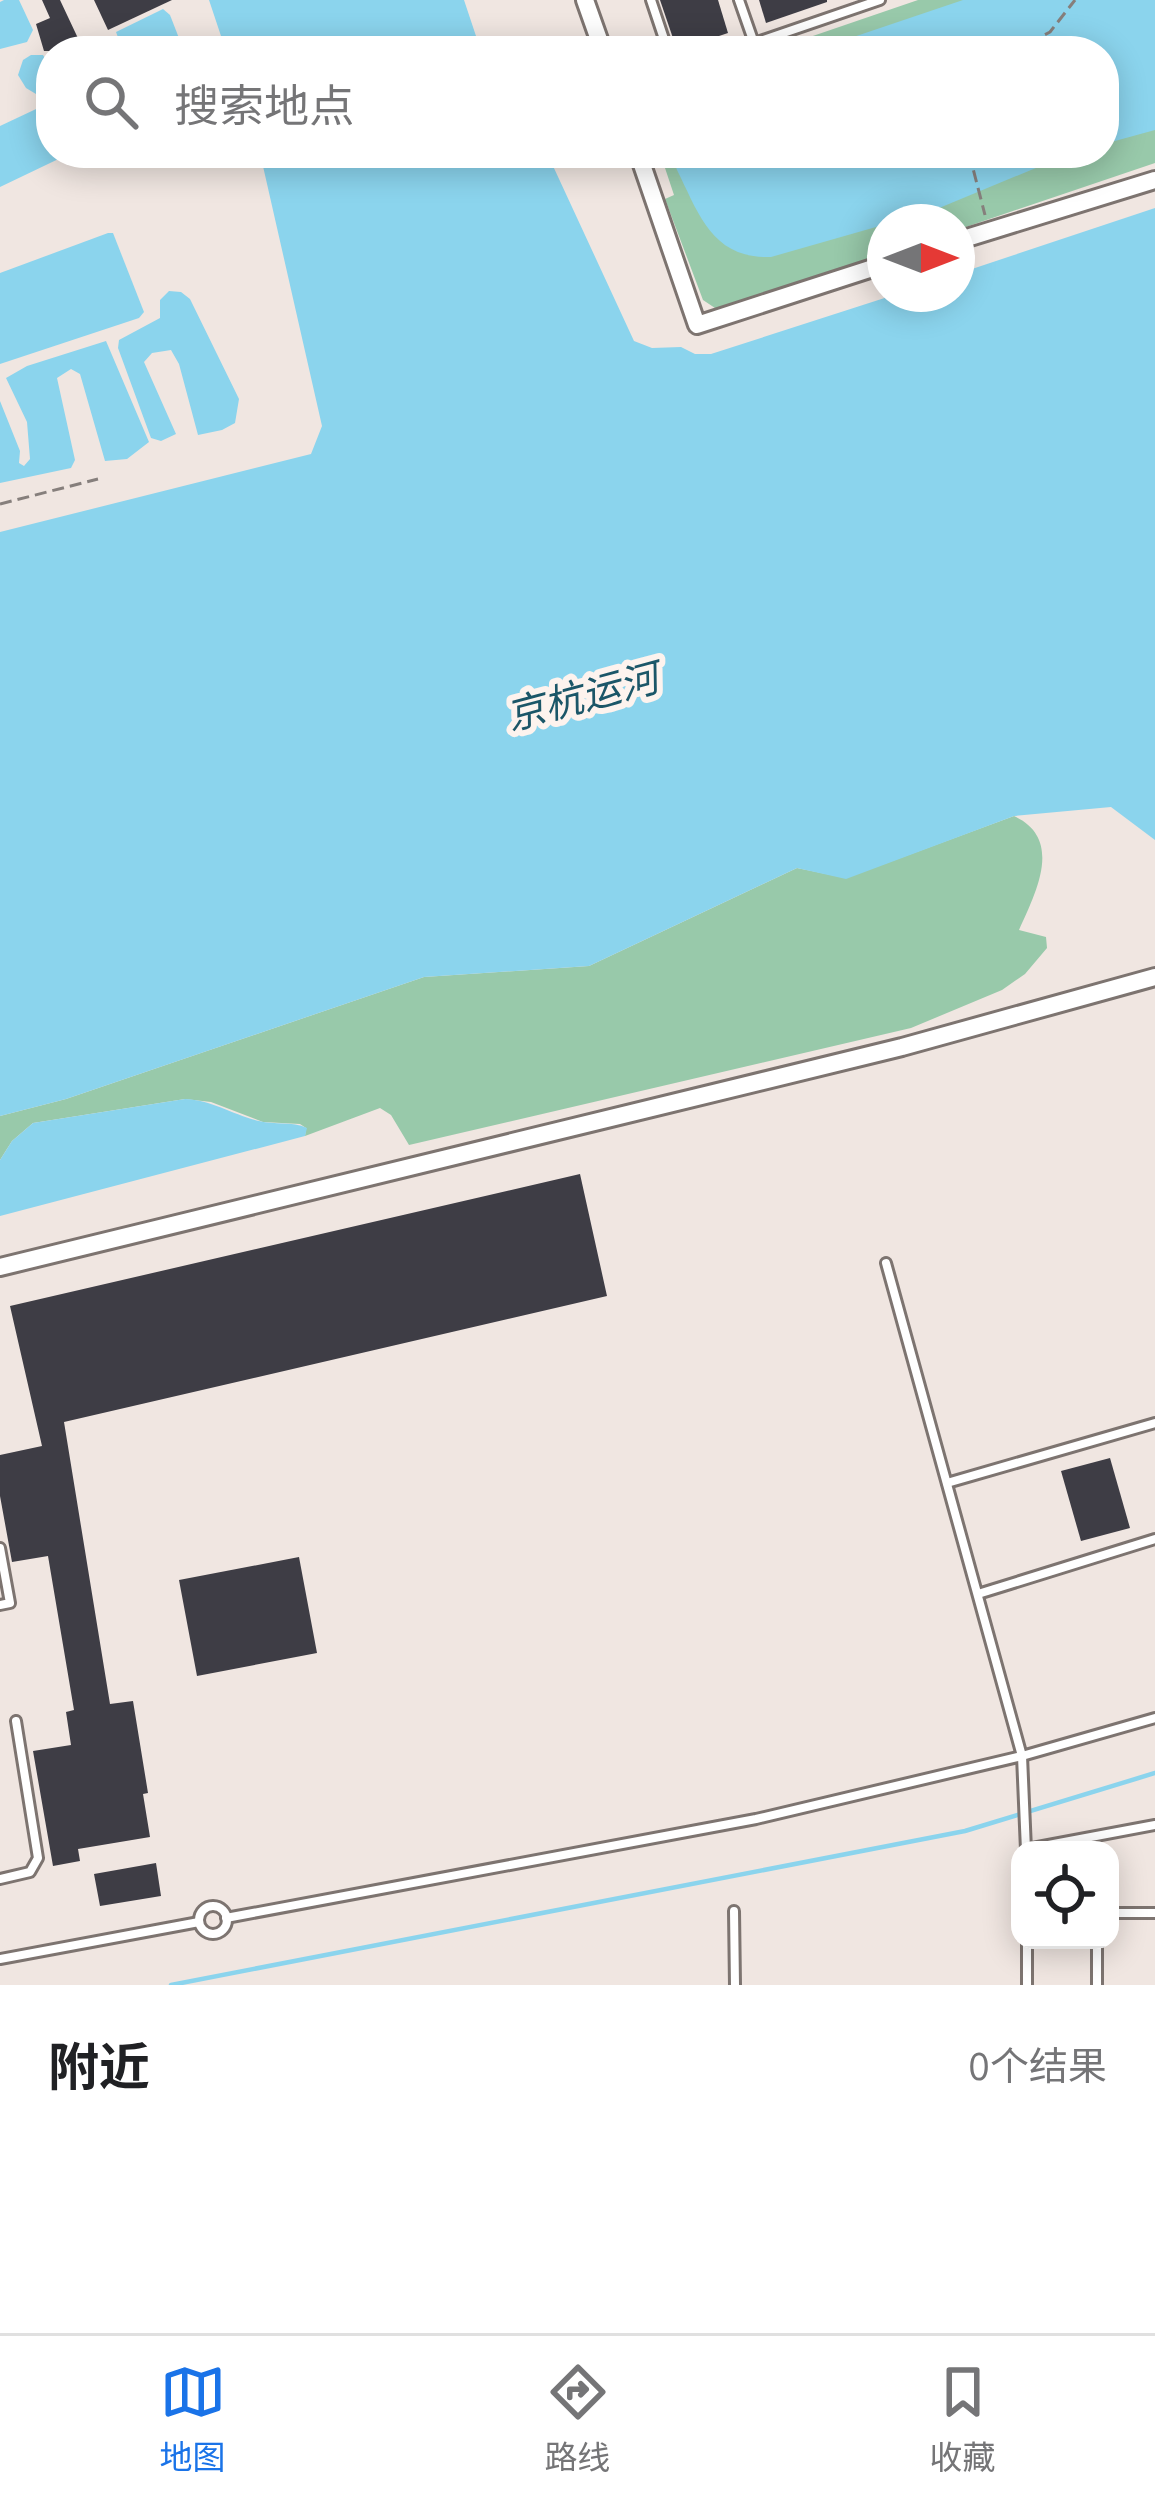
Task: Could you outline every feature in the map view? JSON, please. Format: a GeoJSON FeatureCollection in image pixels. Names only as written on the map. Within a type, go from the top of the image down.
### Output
{"type":"FeatureCollection","features":[{"type":"Feature","properties":{"kind":"street"},"geometry":{"type":"LineString","coordinates":[[585,0],[598,36]]}},
{"type":"Feature","properties":{"kind":"street"},"geometry":{"type":"LineString","coordinates":[[643,168],[697,325],[867,270]]}},
{"type":"Feature","properties":{"kind":"street"},"geometry":{"type":"LineString","coordinates":[[975,235],[1155,180]]}},
{"type":"Feature","properties":{"kind":"street"},"geometry":{"type":"LineString","coordinates":[[0,1267],[902,1047],[1155,977]]}},
{"type":"Feature","properties":{"kind":"lane"},"geometry":{"type":"LineString","coordinates":[[651,0],[663,36]]}},
{"type":"Feature","properties":{"kind":"lane"},"geometry":{"type":"LineString","coordinates":[[740,0],[752,36]]}},
{"type":"Feature","properties":{"kind":"lane"},"geometry":{"type":"LineString","coordinates":[[837,0],[841,14]]}},
{"type":"Feature","properties":{"kind":"lane"},"geometry":{"type":"LineString","coordinates":[[775,36],[880,0]]}},
{"type":"Feature","properties":{"kind":"lane"},"geometry":{"type":"LineString","coordinates":[[886,1263],[1022,1756],[1026,1841]]}},
{"type":"Feature","properties":{"kind":"lane"},"geometry":{"type":"LineString","coordinates":[[947,1483],[1155,1424]]}},
{"type":"Feature","properties":{"kind":"lane"},"geometry":{"type":"LineString","coordinates":[[977,1594],[1155,1539]]}},
{"type":"Feature","properties":{"kind":"lane"},"geometry":{"type":"LineString","coordinates":[[0,1548],[10,1603],[0,1605]]}},
{"type":"Feature","properties":{"kind":"lane"},"geometry":{"type":"LineString","coordinates":[[226,1918],[756,1819],[1022,1756],[1155,1718]]}},
{"type":"Feature","properties":{"kind":"lane"},"geometry":{"type":"LineString","coordinates":[[0,1879],[29,1873],[38,1858],[16,1721]]}},
{"type":"Feature","properties":{"kind":"lane"},"geometry":{"type":"LineString","coordinates":[[1072,1841],[1155,1825]]}},
{"type":"Feature","properties":{"kind":"lane"},"geometry":{"type":"LineString","coordinates":[[1097,1836],[1097,1841]]}},
{"type":"Feature","properties":{"kind":"lane"},"geometry":{"type":"LineString","coordinates":[[211,1906],[220,1908],[226,1918],[217,1934],[204,1931],[199,1922],[203,1910],[211,1906]]}},
{"type":"Feature","properties":{"kind":"lane"},"geometry":{"type":"LineString","coordinates":[[734,1912],[735,1985]]}},
{"type":"Feature","properties":{"kind":"lane"},"geometry":{"type":"LineString","coordinates":[[1119,1913],[1155,1913]]}},
{"type":"Feature","properties":{"kind":"lane"},"geometry":{"type":"LineString","coordinates":[[0,1958],[199,1922]]}},
{"type":"Feature","properties":{"kind":"lane"},"geometry":{"type":"LineString","coordinates":[[1027,1949],[1027,1985]]}},
{"type":"Feature","properties":{"kind":"lane"},"geometry":{"type":"LineString","coordinates":[[1097,1949],[1097,1985]]}},
{"type":"Feature","properties":{"kind":"path"},"geometry":{"type":"LineString","coordinates":[[1042,36],[1075,0]]}},
{"type":"Feature","properties":{"kind":"path"},"geometry":{"type":"LineString","coordinates":[[973,168],[989,231]]}},
{"type":"Feature","properties":{"kind":"path"},"geometry":{"type":"LineString","coordinates":[[0,504],[98,479]]}},
{"type":"Feature","properties":{"kind":"green space"},"geometry":{"type":"Polygon","coordinates":[[[918,0],[1155,0],[1155,163],[975,224],[975,204],[867,204],[867,260],[718,310],[703,300],[665,199],[674,195],[665,168],[1119,168],[1119,36],[813,36],[918,0]]]}},
{"type":"Feature","properties":{"kind":"green space"},"geometry":{"type":"Polygon","coordinates":[[[1014,816],[1029,826],[1042,852],[1038,883],[1019,930],[1046,937],[1047,948],[1025,974],[1002,990],[911,1028],[409,1145],[391,1115],[380,1108],[305,1136],[306,1128],[300,1124],[263,1122],[211,1102],[185,1099],[33,1123],[12,1141],[0,1160],[0,1116],[66,1099],[424,977],[589,966],[797,868],[846,878],[1014,816]]]}},
{"type":"Feature","properties":{"kind":"water"},"geometry":{"type":"Polygon","coordinates":[[[19,0],[33,30],[27,42],[0,49],[0,2],[19,0]]]}},
{"type":"Feature","properties":{"kind":"water"},"geometry":{"type":"Polygon","coordinates":[[[209,0],[464,0],[476,36],[221,36],[209,0]]]}},
{"type":"Feature","properties":{"kind":"water"},"geometry":{"type":"Polygon","coordinates":[[[963,0],[1155,0],[1155,130],[1119,140],[1119,36],[856,36],[963,0]]]}},
{"type":"Feature","properties":{"kind":"water"},"geometry":{"type":"Polygon","coordinates":[[[163,9],[178,36],[117,36],[116,32],[163,9]]]}},
{"type":"Feature","properties":{"kind":"water"},"geometry":{"type":"Polygon","coordinates":[[[36,55],[36,94],[18,75],[23,60],[36,55]]]}},
{"type":"Feature","properties":{"kind":"water"},"geometry":{"type":"Polygon","coordinates":[[[36,109],[36,168],[40,168],[0,187],[0,126],[36,109]]]}},
{"type":"Feature","properties":{"kind":"water","name":"京杭运河"},"geometry":{"type":"Polygon","coordinates":[[[263,168],[554,168],[634,341],[652,348],[681,347],[695,354],[711,354],[867,304],[867,312],[975,312],[975,268],[1155,208],[1155,840],[1111,807],[1014,816],[846,879],[797,868],[589,966],[424,977],[66,1099],[0,1116],[0,532],[311,454],[322,426],[263,168]]]}},
{"type":"Feature","properties":{"kind":"water"},"geometry":{"type":"Polygon","coordinates":[[[676,168],[1036,168],[949,204],[867,204],[867,230],[771,257],[751,256],[721,242],[676,168]]]}},
{"type":"Feature","properties":{"kind":"water"},"geometry":{"type":"Polygon","coordinates":[[[113,233],[144,312],[139,318],[0,364],[0,273],[113,233]]]}},
{"type":"Feature","properties":{"kind":"water"},"geometry":{"type":"Polygon","coordinates":[[[169,291],[190,299],[239,399],[235,423],[198,435],[179,364],[171,350],[152,353],[144,362],[176,434],[161,441],[151,438],[118,348],[119,340],[160,318],[160,300],[169,291]]]}},
{"type":"Feature","properties":{"kind":"water"},"geometry":{"type":"Polygon","coordinates":[[[106,341],[149,442],[127,459],[105,461],[80,374],[71,369],[57,378],[75,460],[71,468],[0,483],[0,401],[20,451],[19,463],[24,466],[30,459],[27,422],[6,378],[27,366],[106,341]]]}},
{"type":"Feature","properties":{"kind":"water"},"geometry":{"type":"Polygon","coordinates":[[[185,1099],[259,1121],[301,1126],[307,1128],[305,1136],[0,1216],[0,1160],[12,1141],[33,1123],[185,1099]]]}},
{"type":"Feature","properties":{"kind":"building"},"geometry":{"type":"Polygon","coordinates":[[[42,0],[60,0],[77,36],[40,36],[36,24],[50,18],[42,0]]]}},
{"type":"Feature","properties":{"kind":"building"},"geometry":{"type":"Polygon","coordinates":[[[94,0],[172,0],[108,30],[94,0]]]}},
{"type":"Feature","properties":{"kind":"building"},"geometry":{"type":"Polygon","coordinates":[[[660,0],[718,0],[728,33],[672,36],[660,0]]]}},
{"type":"Feature","properties":{"kind":"building"},"geometry":{"type":"Polygon","coordinates":[[[759,0],[827,0],[827,2],[766,23],[759,0]]]}},
{"type":"Feature","properties":{"kind":"building"},"geometry":{"type":"Polygon","coordinates":[[[580,1174],[607,1296],[64,1422],[110,1704],[133,1701],[150,1837],[78,1849],[80,1861],[53,1866],[33,1751],[71,1745],[66,1712],[74,1710],[48,1556],[12,1562],[0,1496],[0,1455],[42,1446],[10,1306],[580,1174]]]}},
{"type":"Feature","properties":{"kind":"building"},"geometry":{"type":"Polygon","coordinates":[[[1110,1458],[1130,1528],[1081,1541],[1061,1471],[1110,1458]]]}},
{"type":"Feature","properties":{"kind":"building"},"geometry":{"type":"Polygon","coordinates":[[[299,1557],[317,1653],[197,1676],[179,1580],[299,1557]]]}},
{"type":"Feature","properties":{"kind":"building"},"geometry":{"type":"Polygon","coordinates":[[[156,1863],[161,1896],[100,1906],[94,1874],[156,1863]]]}},
{"type":"Feature","properties":{"kind":"waterway"},"geometry":{"type":"LineString","coordinates":[[171,1985],[965,1831],[1155,1773]]}}]}
